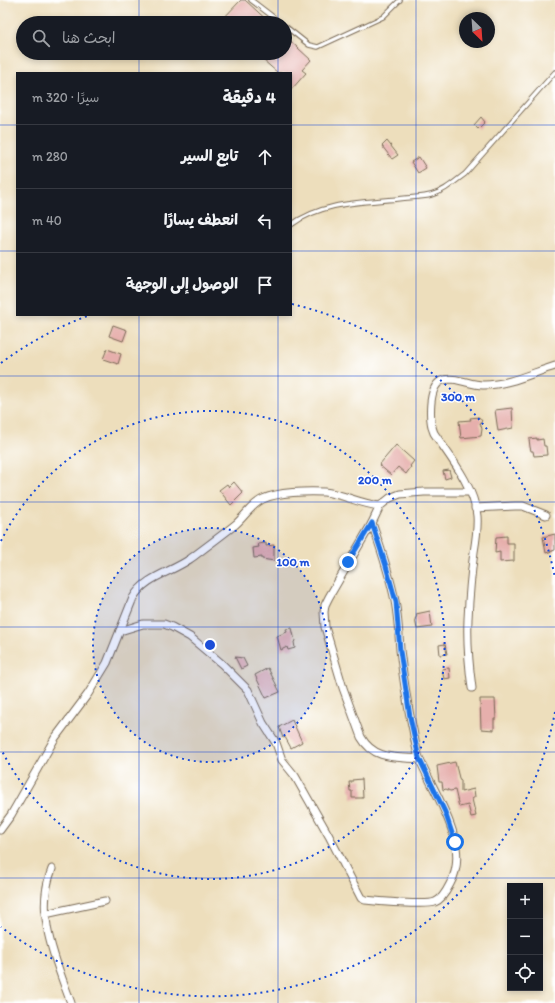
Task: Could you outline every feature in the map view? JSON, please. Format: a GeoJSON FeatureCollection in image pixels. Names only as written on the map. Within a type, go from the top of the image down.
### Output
{"type":"FeatureCollection","features":[{"type":"Feature","properties":{"kind":"street"},"geometry":{"type":"LineString","coordinates":[[472,688],[468,620],[474,551],[477,538],[477,516],[470,492],[454,461],[432,428],[430,414],[433,392],[440,382],[446,380],[484,385],[500,383],[555,366]]}},
{"type":"Feature","properties":{"kind":"street"},"geometry":{"type":"LineString","coordinates":[[0,830],[11,815],[55,738],[99,677],[133,598],[143,584],[150,579],[174,569],[191,558],[238,522],[262,499],[286,494],[322,492],[380,506]]}},
{"type":"Feature","properties":{"kind":"street"},"geometry":{"type":"LineString","coordinates":[[419,758],[383,755],[372,751],[365,743],[343,688],[325,627],[325,605],[328,597],[372,523],[380,506],[390,498],[400,494],[424,492],[470,492]]}},
{"type":"Feature","properties":{"kind":"street"},"geometry":{"type":"LineString","coordinates":[[475,508],[523,506],[546,515]]}},
{"type":"Feature","properties":{"kind":"street"},"geometry":{"type":"LineString","coordinates":[[120,631],[143,624],[164,624],[172,626],[190,637],[217,660],[248,690],[262,723],[276,743],[282,760],[295,776],[348,871],[358,895],[365,900],[436,902],[450,886],[457,868],[453,833],[445,812],[419,758],[410,717],[400,651],[396,602],[372,523]]}},
{"type":"Feature","properties":{"kind":"street"},"geometry":{"type":"LineString","coordinates":[[52,869],[47,881],[45,914],[52,951],[71,1003]]}},
{"type":"Feature","properties":{"kind":"street"},"geometry":{"type":"LineString","coordinates":[[45,914],[105,901]]}},
{"type":"Feature","properties":{"kind":"lane"},"geometry":{"type":"LineString","coordinates":[[251,0],[272,16]]}},
{"type":"Feature","properties":{"kind":"lane"},"geometry":{"type":"LineString","coordinates":[[292,32],[309,45],[318,47],[383,17],[400,0]]}},
{"type":"Feature","properties":{"kind":"lane"},"geometry":{"type":"LineString","coordinates":[[292,224],[298,219],[323,208],[345,204],[430,195],[448,188],[465,174],[555,72]]}},
{"type":"Feature","properties":{"kind":"building"},"geometry":{"type":"Polygon","coordinates":[[[241,0],[245,0],[262,16],[226,16],[241,0]]]}},
{"type":"Feature","properties":{"kind":"building"},"geometry":{"type":"Polygon","coordinates":[[[292,42],[311,60],[302,70],[306,73],[292,89],[292,72],[277,72],[263,60],[292,60],[292,42]]]}},
{"type":"Feature","properties":{"kind":"building"},"geometry":{"type":"Polygon","coordinates":[[[481,117],[485,122],[478,129],[474,125],[481,117]]]}},
{"type":"Feature","properties":{"kind":"building"},"geometry":{"type":"Polygon","coordinates":[[[387,141],[398,155],[392,159],[382,146],[387,141]]]}},
{"type":"Feature","properties":{"kind":"building"},"geometry":{"type":"Polygon","coordinates":[[[419,157],[426,168],[418,173],[411,162],[419,157]]]}},
{"type":"Feature","properties":{"kind":"building"},"geometry":{"type":"Polygon","coordinates":[[[113,325],[127,330],[123,341],[109,336],[113,325]]]}},
{"type":"Feature","properties":{"kind":"building"},"geometry":{"type":"Polygon","coordinates":[[[107,349],[121,354],[118,364],[103,359],[107,349]]]}},
{"type":"Feature","properties":{"kind":"building"},"geometry":{"type":"Polygon","coordinates":[[[512,408],[513,428],[498,431],[495,410],[512,408]]]}},
{"type":"Feature","properties":{"kind":"building"},"geometry":{"type":"Polygon","coordinates":[[[479,417],[482,421],[480,423],[482,429],[481,436],[461,438],[459,421],[471,420],[470,418],[479,417]]]}},
{"type":"Feature","properties":{"kind":"building"},"geometry":{"type":"Polygon","coordinates":[[[537,438],[537,440],[543,439],[544,446],[546,446],[547,455],[534,456],[533,451],[531,451],[529,439],[537,438]]]}},
{"type":"Feature","properties":{"kind":"building"},"geometry":{"type":"Polygon","coordinates":[[[396,445],[414,461],[406,474],[398,467],[391,475],[379,465],[396,445]]]}},
{"type":"Feature","properties":{"kind":"building"},"geometry":{"type":"Polygon","coordinates":[[[449,470],[451,477],[445,479],[443,471],[449,470]]]}},
{"type":"Feature","properties":{"kind":"building"},"geometry":{"type":"Polygon","coordinates":[[[234,482],[243,493],[231,505],[219,490],[227,484],[229,487],[234,482]]]}},
{"type":"Feature","properties":{"kind":"building"},"geometry":{"type":"Polygon","coordinates":[[[555,534],[555,550],[546,553],[543,537],[555,534]]]}},
{"type":"Feature","properties":{"kind":"building"},"geometry":{"type":"Polygon","coordinates":[[[507,536],[507,543],[514,543],[514,561],[500,562],[500,552],[495,553],[496,537],[507,536]]]}},
{"type":"Feature","properties":{"kind":"building"},"geometry":{"type":"Polygon","coordinates":[[[266,543],[266,546],[274,545],[274,561],[262,559],[262,557],[254,558],[253,548],[259,547],[258,544],[266,543]]]}},
{"type":"Feature","properties":{"kind":"building"},"geometry":{"type":"Polygon","coordinates":[[[430,611],[432,627],[417,629],[415,619],[417,616],[416,614],[430,611]]]}},
{"type":"Feature","properties":{"kind":"building"},"geometry":{"type":"Polygon","coordinates":[[[292,628],[295,648],[288,650],[287,647],[281,650],[277,636],[287,632],[286,629],[292,628]]]}},
{"type":"Feature","properties":{"kind":"building"},"geometry":{"type":"Polygon","coordinates":[[[445,644],[447,654],[440,655],[439,645],[445,644]]]}},
{"type":"Feature","properties":{"kind":"building"},"geometry":{"type":"Polygon","coordinates":[[[235,657],[243,658],[247,666],[241,669],[235,657]]]}},
{"type":"Feature","properties":{"kind":"building"},"geometry":{"type":"Polygon","coordinates":[[[268,668],[280,692],[266,698],[255,675],[268,668]]]}},
{"type":"Feature","properties":{"kind":"building"},"geometry":{"type":"Polygon","coordinates":[[[449,668],[450,678],[444,679],[442,669],[449,668]]]}},
{"type":"Feature","properties":{"kind":"building"},"geometry":{"type":"Polygon","coordinates":[[[480,699],[495,699],[496,719],[494,719],[494,730],[481,729],[480,699]]]}},
{"type":"Feature","properties":{"kind":"building"},"geometry":{"type":"Polygon","coordinates":[[[292,720],[302,742],[291,748],[285,737],[283,738],[279,727],[292,720]]]}},
{"type":"Feature","properties":{"kind":"building"},"geometry":{"type":"Polygon","coordinates":[[[455,762],[461,781],[461,792],[474,789],[475,797],[472,799],[476,816],[471,817],[468,805],[459,807],[455,790],[443,790],[442,782],[439,782],[437,766],[455,762]]]}},
{"type":"Feature","properties":{"kind":"building"},"geometry":{"type":"Polygon","coordinates":[[[362,779],[363,798],[352,798],[352,791],[350,791],[349,782],[352,782],[352,780],[362,779]]]}},
{"type":"Feature","properties":{"kind":"route"},"geometry":{"type":"LineString","coordinates":[[348,562],[372,523],[380,545],[396,602],[400,651],[410,717],[419,758],[445,812],[455,842]]}}]}
